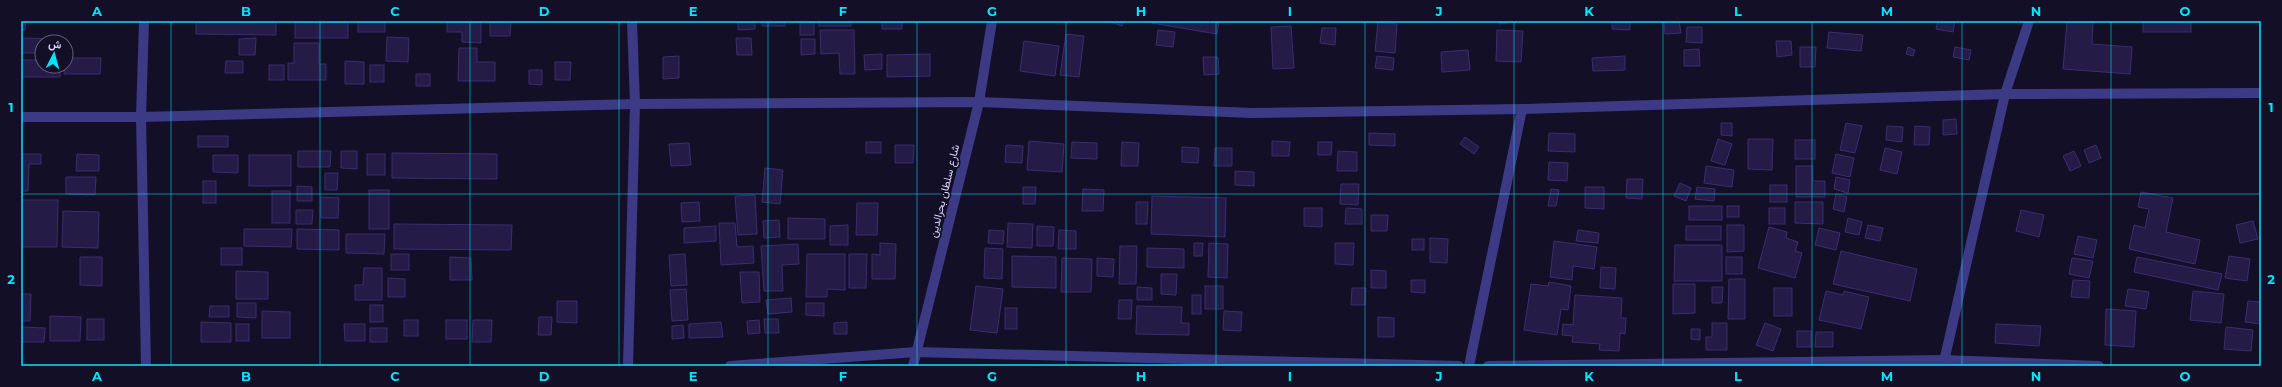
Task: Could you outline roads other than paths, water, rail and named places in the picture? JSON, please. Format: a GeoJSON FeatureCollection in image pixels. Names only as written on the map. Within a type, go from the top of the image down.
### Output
{"type":"FeatureCollection","features":[{"type":"Feature","properties":{"kind":"street"},"geometry":{"type":"LineString","coordinates":[[144,21],[141,117],[146,366]]}},
{"type":"Feature","properties":{"kind":"street"},"geometry":{"type":"LineString","coordinates":[[628,366],[635,104],[632,21]]}},
{"type":"Feature","properties":{"kind":"street","name":"شارع سلطان بحرالدين"},"geometry":{"type":"LineString","coordinates":[[913,366],[979,102],[992,21]]}},
{"type":"Feature","properties":{"kind":"street"},"geometry":{"type":"LineString","coordinates":[[1944,363],[2005,94],[2029,21]]}},
{"type":"Feature","properties":{"kind":"street"},"geometry":{"type":"LineString","coordinates":[[21,117],[141,117],[635,104],[979,102],[1252,113],[1522,109],[2005,94],[2261,93]]}},
{"type":"Feature","properties":{"kind":"street"},"geometry":{"type":"LineString","coordinates":[[1469,366],[1522,109]]}},
{"type":"Feature","properties":{"kind":"street"},"geometry":{"type":"LineString","coordinates":[[730,366],[916,352],[1459,366]]}},
{"type":"Feature","properties":{"kind":"street"},"geometry":{"type":"LineString","coordinates":[[1488,366],[1944,363],[2100,366]]}}]}
